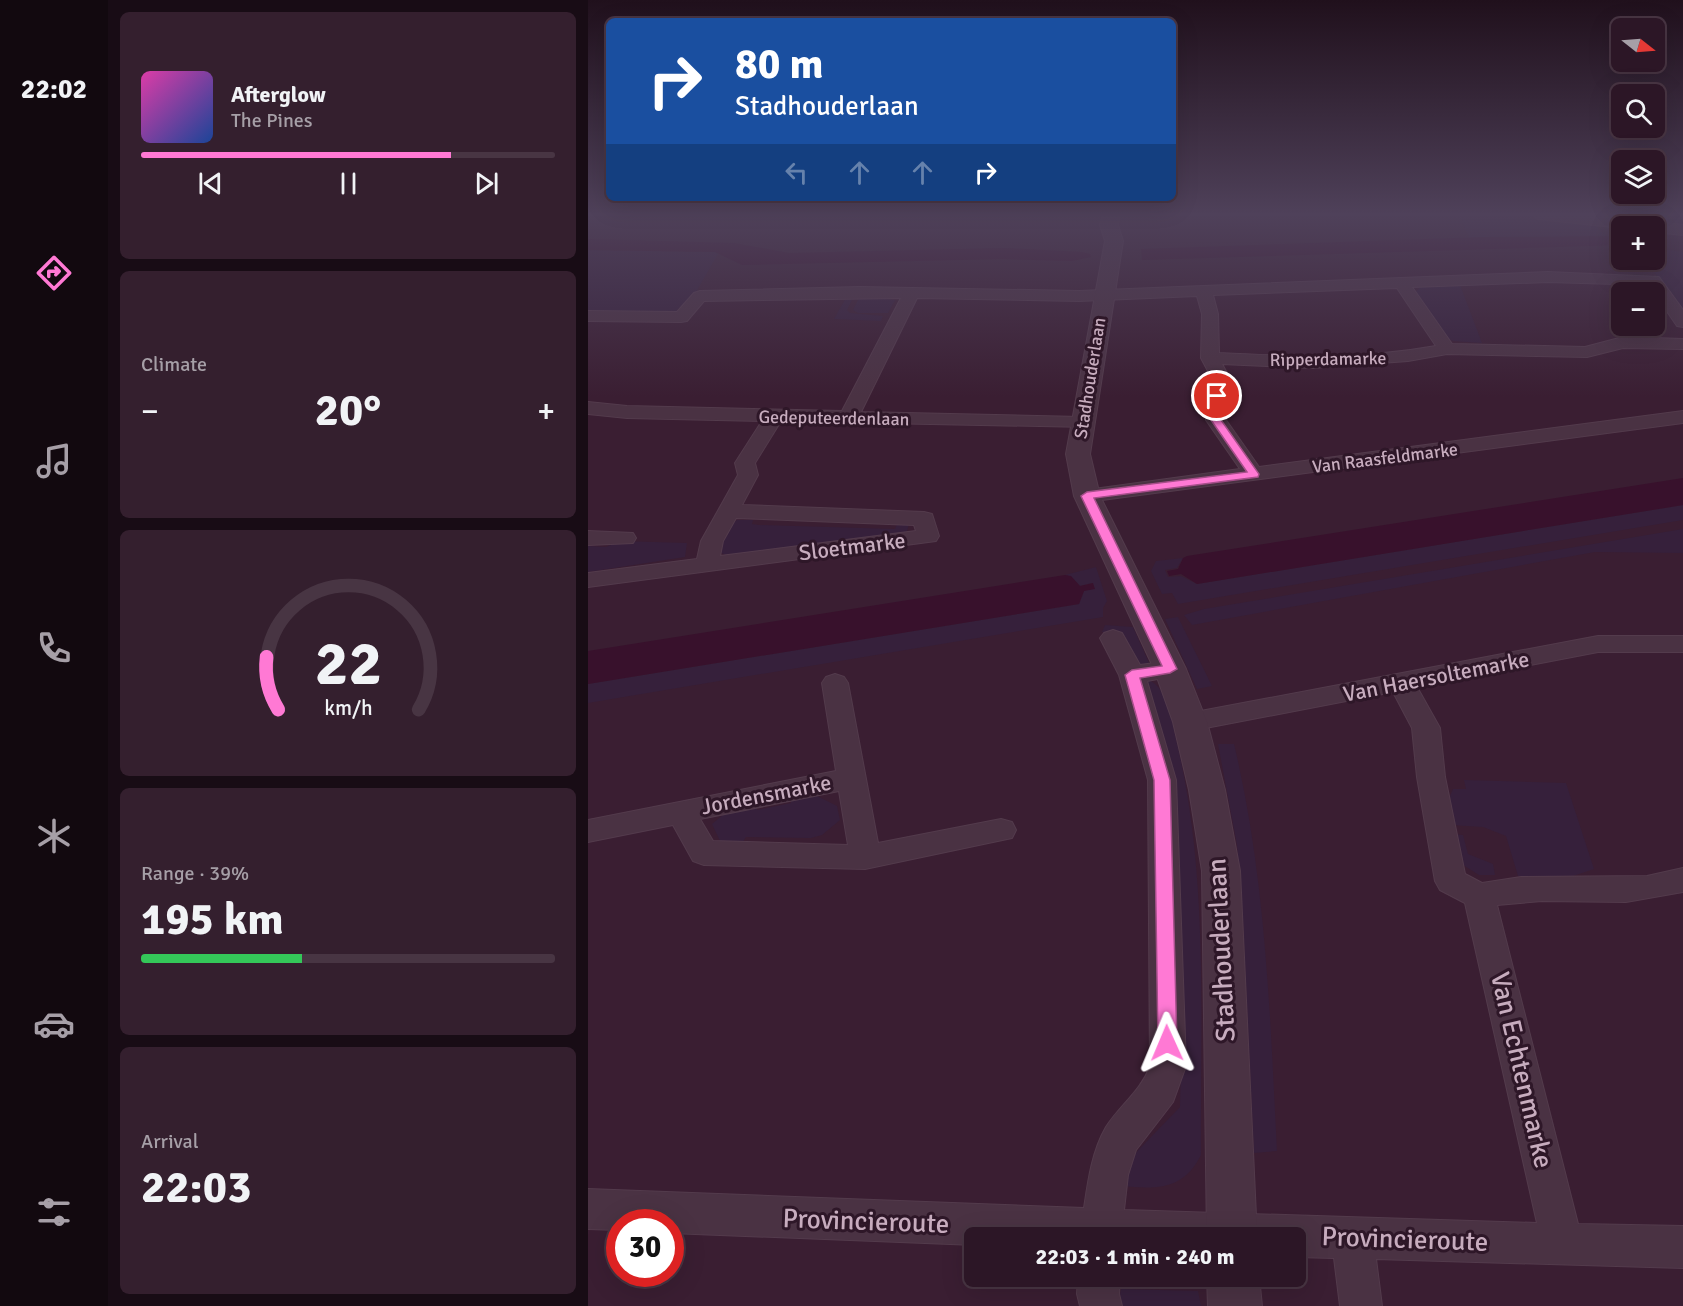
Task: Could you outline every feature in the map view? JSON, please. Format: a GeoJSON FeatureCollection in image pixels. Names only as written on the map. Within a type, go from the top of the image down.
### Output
{"type":"FeatureCollection","features":[{"type":"Feature","properties":{"kind":"street","name":"Stadhouderlaan"},"geometry":{"type":"LineString","coordinates":[[1108,275],[1081,423],[1078,454],[1087,496],[1170,669],[1190,722],[1207,790],[1221,871],[1231,1227]]}},
{"type":"Feature","properties":{"kind":"street"},"geometry":{"type":"LineString","coordinates":[[588,316],[681,317],[700,296],[912,292],[1105,295],[1548,278],[1654,280],[1683,322]]}},
{"type":"Feature","properties":{"kind":"street"},"geometry":{"type":"LineString","coordinates":[[1401,282],[1447,349]]}},
{"type":"Feature","properties":{"kind":"street"},"geometry":{"type":"LineString","coordinates":[[1203,290],[1210,314],[1210,358],[1218,373],[1216,420],[1254,474]]}},
{"type":"Feature","properties":{"kind":"street"},"geometry":{"type":"LineString","coordinates":[[848,418],[912,292]]}},
{"type":"Feature","properties":{"kind":"street","name":"Ripperdamarke"},"geometry":{"type":"LineString","coordinates":[[1210,358],[1312,363],[1408,356],[1447,349],[1587,352],[1607,343],[1618,342],[1683,344]]}},
{"type":"Feature","properties":{"kind":"street","name":"Gedeputeerdenlaan"},"geometry":{"type":"LineString","coordinates":[[588,408],[627,412],[1081,423]]}},
{"type":"Feature","properties":{"kind":"street"},"geometry":{"type":"LineString","coordinates":[[707,564],[712,541],[748,475],[745,463],[774,416]]}},
{"type":"Feature","properties":{"kind":"street","name":"Van Raasfeldmarke"},"geometry":{"type":"LineString","coordinates":[[1087,496],[1683,417]]}},
{"type":"Feature","properties":{"kind":"street","name":"Sloetmarke"},"geometry":{"type":"LineString","coordinates":[[588,580],[928,536],[924,519],[728,512]]}},
{"type":"Feature","properties":{"kind":"street"},"geometry":{"type":"LineString","coordinates":[[588,538],[625,538]]}},
{"type":"Feature","properties":{"kind":"street"},"geometry":{"type":"LineString","coordinates":[[1102,1227],[1108,1175],[1119,1140],[1160,1090],[1168,1066],[1162,780],[1132,675],[1113,638]]}},
{"type":"Feature","properties":{"kind":"street","name":"Van Haersoltemarke"},"geometry":{"type":"LineString","coordinates":[[1190,722],[1598,644],[1683,644]]}},
{"type":"Feature","properties":{"kind":"street"},"geometry":{"type":"LineString","coordinates":[[1132,675],[1170,669]]}},
{"type":"Feature","properties":{"kind":"street","name":"Jordensmarke"},"geometry":{"type":"LineString","coordinates":[[835,683],[865,857]]}},
{"type":"Feature","properties":{"kind":"street"},"geometry":{"type":"LineString","coordinates":[[1402,683],[1426,728],[1431,777],[1452,881],[1479,896],[1505,889],[1648,888],[1673,880],[1683,880]]}},
{"type":"Feature","properties":{"kind":"street","name":"Jordensmarke"},"geometry":{"type":"LineString","coordinates":[[588,831],[851,778]]}},
{"type":"Feature","properties":{"kind":"street","name":"Jordensmarke"},"geometry":{"type":"LineString","coordinates":[[681,811],[704,853],[865,857],[1001,830]]}},
{"type":"Feature","properties":{"kind":"street","name":"Van Echtenmarke"},"geometry":{"type":"LineString","coordinates":[[1479,896],[1526,1079],[1562,1244]]}},
{"type":"Feature","properties":{"kind":"street","name":"Provincieroute"},"geometry":{"type":"LineString","coordinates":[[588,1209],[964,1227]]}},
{"type":"Feature","properties":{"kind":"street"},"geometry":{"type":"LineString","coordinates":[[1352,1239],[1361,1306]]}},
{"type":"Feature","properties":{"kind":"street","name":"Provincieroute"},"geometry":{"type":"LineString","coordinates":[[1306,1243],[1352,1239],[1683,1247]]}},
{"type":"Feature","properties":{"kind":"street"},"geometry":{"type":"LineString","coordinates":[[1098,1287],[1101,1306]]}},
{"type":"Feature","properties":{"kind":"street","name":"Stadhouderlaan"},"geometry":{"type":"LineString","coordinates":[[1234,1287],[1235,1306]]}},
{"type":"Feature","properties":{"kind":"shaded area"},"geometry":{"type":"Polygon","coordinates":[[[588,275],[706,275],[696,292],[676,311],[588,313],[588,275]]]}},
{"type":"Feature","properties":{"kind":"shaded area"},"geometry":{"type":"Polygon","coordinates":[[[1657,275],[1683,275],[1683,312],[1665,282],[1657,275]]]}},
{"type":"Feature","properties":{"kind":"shaded area"},"geometry":{"type":"Polygon","coordinates":[[[1460,285],[1482,343],[1453,341],[1446,338],[1416,292],[1420,287],[1460,285]]]}},
{"type":"Feature","properties":{"kind":"shaded area"},"geometry":{"type":"Polygon","coordinates":[[[847,296],[854,296],[847,310],[850,313],[883,316],[881,321],[834,319],[847,296]]]}},
{"type":"Feature","properties":{"kind":"shaded area"},"geometry":{"type":"Polygon","coordinates":[[[860,296],[895,300],[888,313],[858,313],[853,310],[860,296]]]}},
{"type":"Feature","properties":{"kind":"shaded area"},"geometry":{"type":"Polygon","coordinates":[[[1683,478],[1683,505],[1197,584],[1181,574],[1169,576],[1167,571],[1178,569],[1183,558],[1187,556],[1683,478]]]}},
{"type":"Feature","properties":{"kind":"shaded area"},"geometry":{"type":"Polygon","coordinates":[[[1683,505],[1683,520],[1178,604],[1172,593],[1162,594],[1151,571],[1156,561],[1183,558],[1177,568],[1165,570],[1168,577],[1181,576],[1197,584],[1683,505]]]}},
{"type":"Feature","properties":{"kind":"shaded area"},"geometry":{"type":"Polygon","coordinates":[[[737,520],[753,520],[752,524],[759,525],[895,529],[898,522],[909,524],[907,531],[900,535],[734,558],[721,553],[721,548],[726,530],[737,520]]]}},
{"type":"Feature","properties":{"kind":"shaded area"},"geometry":{"type":"Polygon","coordinates":[[[1683,529],[1683,553],[1595,552],[1192,625],[1184,615],[1204,609],[1683,529]]]}},
{"type":"Feature","properties":{"kind":"shaded area"},"geometry":{"type":"Polygon","coordinates":[[[620,541],[687,543],[685,557],[588,572],[588,546],[606,547],[620,541]]]}},
{"type":"Feature","properties":{"kind":"shaded area"},"geometry":{"type":"Polygon","coordinates":[[[1096,567],[1107,601],[1103,608],[1103,617],[588,703],[588,684],[1079,604],[1084,591],[1093,586],[1093,583],[1080,586],[1071,577],[1065,575],[1096,567]]]}},
{"type":"Feature","properties":{"kind":"shaded area"},"geometry":{"type":"Polygon","coordinates":[[[1065,575],[1071,576],[1080,586],[1093,583],[1095,589],[1084,591],[1079,604],[588,684],[588,651],[1065,575]]]}},
{"type":"Feature","properties":{"kind":"shaded area"},"geometry":{"type":"Polygon","coordinates":[[[1178,617],[1212,686],[1197,689],[1165,619],[1178,617]]]}},
{"type":"Feature","properties":{"kind":"shaded area"},"geometry":{"type":"Polygon","coordinates":[[[1105,625],[1133,627],[1150,665],[1136,667],[1119,636],[1102,632],[1105,625]]]}},
{"type":"Feature","properties":{"kind":"shaded area"},"geometry":{"type":"Polygon","coordinates":[[[1149,680],[1161,690],[1171,714],[1187,790],[1198,894],[1201,998],[1201,1155],[1186,1175],[1177,1181],[1157,1187],[1121,1186],[1123,1166],[1180,1107],[1183,973],[1177,829],[1143,683],[1149,680]]]}},
{"type":"Feature","properties":{"kind":"shaded area"},"geometry":{"type":"Polygon","coordinates":[[[1218,744],[1234,744],[1253,845],[1265,947],[1277,1151],[1254,1153],[1243,920],[1237,845],[1218,744]]]}},
{"type":"Feature","properties":{"kind":"shaded area"},"geometry":{"type":"Polygon","coordinates":[[[1464,780],[1566,783],[1594,869],[1573,876],[1518,876],[1506,836],[1483,827],[1451,825],[1447,803],[1453,789],[1466,789],[1464,780]]]}},
{"type":"Feature","properties":{"kind":"shaded area"},"geometry":{"type":"Polygon","coordinates":[[[815,795],[837,806],[840,820],[822,835],[811,838],[746,837],[742,843],[720,841],[712,824],[729,810],[757,805],[757,810],[791,803],[791,798],[815,795]]]}},
{"type":"Feature","properties":{"kind":"shaded area"},"geometry":{"type":"Polygon","coordinates":[[[1453,834],[1463,835],[1468,854],[1493,864],[1495,875],[1479,875],[1460,863],[1453,834]]]}},
{"type":"Feature","properties":{"kind":"shaded area"},"geometry":{"type":"Polygon","coordinates":[[[1121,1289],[1198,1291],[1201,1306],[1118,1306],[1121,1289]]]}},
{"type":"Feature","properties":{"kind":"route"},"geometry":{"type":"LineString","coordinates":[[1167,1043],[1162,780],[1132,675],[1170,669],[1087,496],[1254,474],[1216,420],[1217,396]]}}]}
